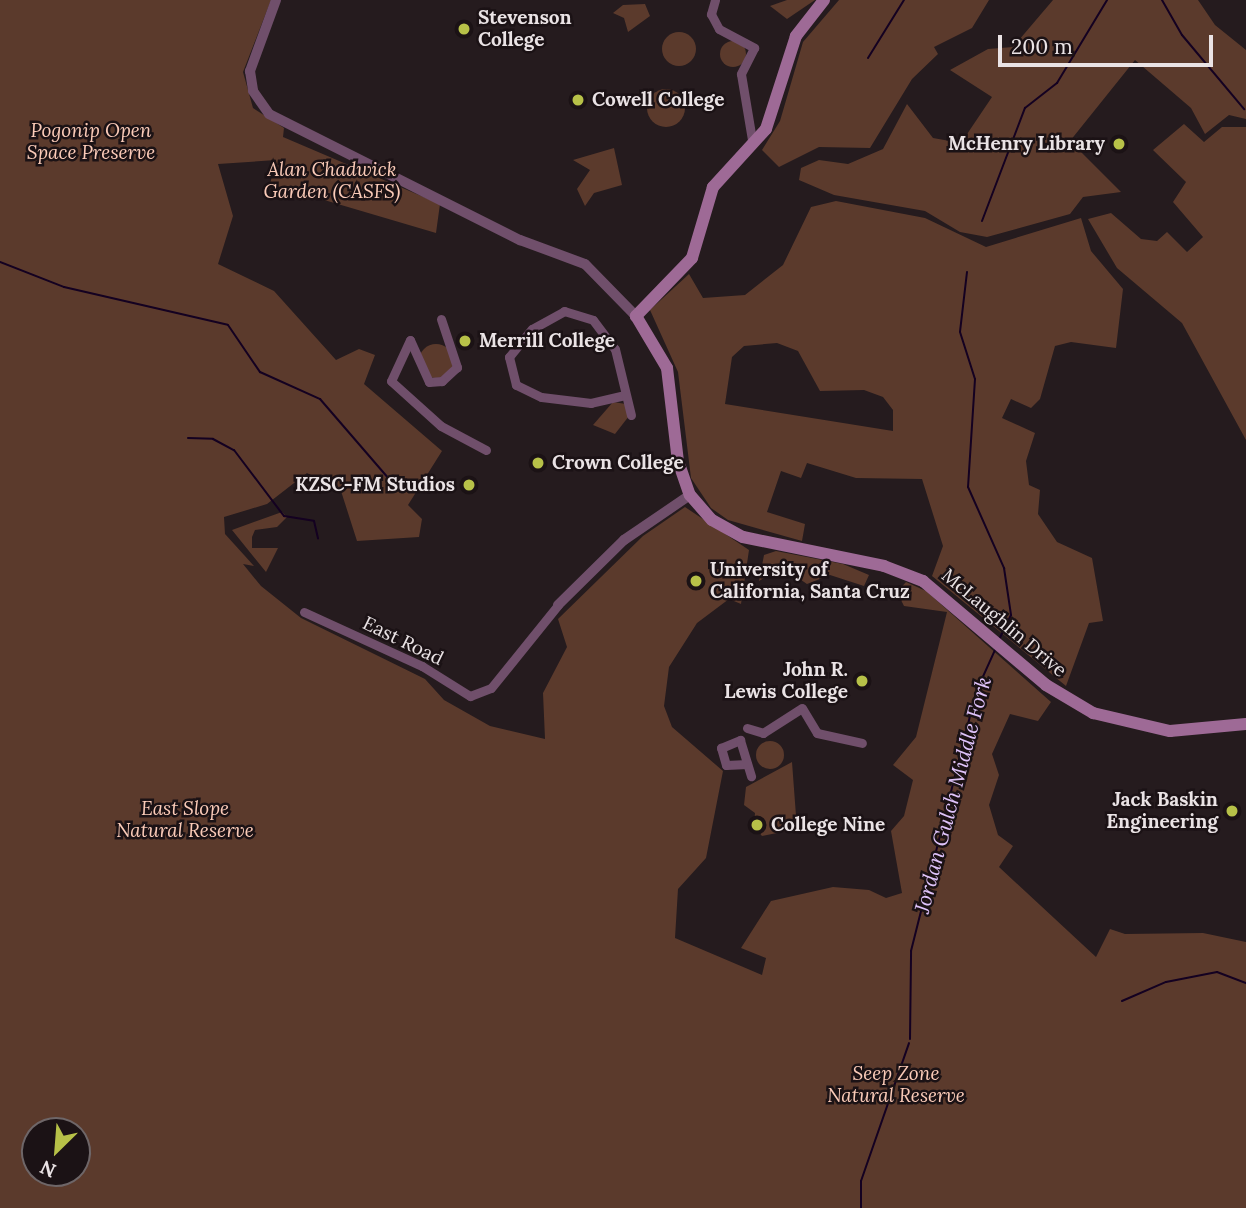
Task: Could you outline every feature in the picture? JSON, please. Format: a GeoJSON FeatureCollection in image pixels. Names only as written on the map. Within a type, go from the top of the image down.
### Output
{"type":"FeatureCollection","features":[{"type":"Feature","properties":{"kind":"main road"},"geometry":{"type":"LineString","coordinates":[[636,316],[692,258],[713,187],[766,129],[796,36],[824,0]]}},
{"type":"Feature","properties":{"kind":"main road","name":"McLaughlin Drive"},"geometry":{"type":"LineString","coordinates":[[636,316],[667,368],[678,461],[690,495],[732,532],[899,571],[933,587],[1034,674],[1073,703],[1128,724],[1170,731],[1246,724]]}},
{"type":"Feature","properties":{"kind":"street","name":"McLaughlin Drive"},"geometry":{"type":"LineString","coordinates":[[275,0],[251,61],[251,81],[269,114],[520,240],[585,264],[636,316]]}},
{"type":"Feature","properties":{"kind":"street"},"geometry":{"type":"LineString","coordinates":[[715,0],[711,14],[719,29],[754,48],[741,74],[751,140]]}},
{"type":"Feature","properties":{"kind":"street"},"geometry":{"type":"LineString","coordinates":[[625,396],[591,403],[541,397],[516,385],[509,357],[532,329],[558,315],[586,317],[605,331],[615,349],[631,415]]}},
{"type":"Feature","properties":{"kind":"street"},"geometry":{"type":"LineString","coordinates":[[441,320],[444,340],[459,363],[443,381],[425,378],[410,340],[394,365],[393,385],[441,426],[486,450]]}},
{"type":"Feature","properties":{"kind":"street"},"geometry":{"type":"LineString","coordinates":[[558,605],[624,540],[690,495]]}},
{"type":"Feature","properties":{"kind":"street","name":"East Road"},"geometry":{"type":"LineString","coordinates":[[304,612],[422,666],[465,694],[486,692],[558,605]]}},
{"type":"Feature","properties":{"kind":"street"},"geometry":{"type":"LineString","coordinates":[[747,728],[763,733],[802,708],[817,733],[862,743]]}},
{"type":"Feature","properties":{"kind":"street"},"geometry":{"type":"LineString","coordinates":[[747,764],[729,766],[720,759],[724,745],[740,740],[751,776]]}},
{"type":"Feature","properties":{"kind":"green space"},"geometry":{"type":"Polygon","coordinates":[[[0,0],[271,0],[243,72],[253,108],[284,128],[283,137],[440,204],[436,233],[270,184],[276,160],[218,164],[233,216],[218,264],[274,291],[336,360],[359,349],[375,355],[364,384],[442,451],[408,505],[422,519],[419,537],[357,541],[341,491],[307,473],[267,504],[224,517],[225,534],[254,566],[243,564],[261,586],[301,618],[425,679],[444,700],[490,726],[545,739],[543,693],[567,647],[558,619],[643,536],[685,507],[749,550],[741,604],[729,599],[697,623],[669,667],[664,706],[672,727],[723,771],[706,858],[678,889],[675,938],[762,975],[766,958],[741,948],[771,901],[833,887],[869,890],[886,898],[902,893],[891,831],[904,816],[913,780],[893,765],[916,737],[947,612],[904,606],[897,592],[906,582],[926,591],[1051,702],[1038,721],[1010,714],[992,754],[999,775],[989,805],[998,835],[1013,846],[999,867],[1096,957],[1110,929],[1125,934],[1203,933],[1246,942],[1246,1208],[0,1208],[0,0]]]}},
{"type":"Feature","properties":{"kind":"green space"},"geometry":{"type":"Polygon","coordinates":[[[787,0],[815,0],[787,19],[770,6],[787,0]]]}},
{"type":"Feature","properties":{"kind":"green space"},"geometry":{"type":"Polygon","coordinates":[[[839,0],[989,0],[972,28],[934,47],[938,54],[912,79],[870,148],[819,147],[779,167],[762,150],[780,121],[803,42],[839,0]]]}},
{"type":"Feature","properties":{"kind":"green space"},"geometry":{"type":"Polygon","coordinates":[[[1053,0],[1198,0],[1215,25],[1246,50],[1246,119],[1229,115],[1205,134],[1191,108],[1135,60],[1070,141],[1121,192],[1083,197],[1070,214],[987,237],[960,232],[925,211],[834,195],[799,180],[801,168],[819,160],[848,164],[883,149],[907,104],[933,138],[961,143],[992,97],[950,70],[988,49],[1013,47],[1053,0]]]}},
{"type":"Feature","properties":{"kind":"green space"},"geometry":{"type":"Polygon","coordinates":[[[645,4],[650,16],[628,32],[624,18],[613,13],[623,5],[645,4]]]}},
{"type":"Feature","properties":{"kind":"green space"},"geometry":{"type":"Polygon","coordinates":[[[679,32],[691,37],[696,49],[691,61],[679,66],[667,61],[662,49],[667,37],[679,32]]]}},
{"type":"Feature","properties":{"kind":"green space"},"geometry":{"type":"Polygon","coordinates":[[[733,41],[742,45],[746,54],[742,63],[733,67],[724,63],[720,54],[724,45],[733,41]]]}},
{"type":"Feature","properties":{"kind":"green space"},"geometry":{"type":"Polygon","coordinates":[[[666,89],[679,95],[685,108],[679,121],[666,127],[653,121],[647,108],[653,95],[666,89]]]}},
{"type":"Feature","properties":{"kind":"green space"},"geometry":{"type":"Polygon","coordinates":[[[1184,124],[1204,142],[1222,127],[1246,127],[1246,440],[1182,323],[1117,268],[1088,219],[1111,213],[1141,239],[1157,241],[1167,232],[1187,252],[1203,237],[1173,202],[1186,182],[1153,150],[1184,124]]]}},
{"type":"Feature","properties":{"kind":"green space"},"geometry":{"type":"Polygon","coordinates":[[[614,148],[622,185],[594,193],[585,206],[577,189],[590,170],[573,160],[614,148]]]}},
{"type":"Feature","properties":{"kind":"green space"},"geometry":{"type":"Polygon","coordinates":[[[836,201],[925,218],[986,247],[1081,218],[1091,251],[1123,289],[1116,348],[1071,342],[1055,346],[1040,399],[1031,408],[1011,399],[1002,418],[1035,433],[1026,461],[1029,485],[1040,490],[1038,514],[1057,542],[1092,558],[1103,621],[1089,623],[1066,686],[932,576],[943,546],[922,479],[856,478],[807,463],[801,478],[781,471],[767,512],[805,524],[802,541],[728,520],[711,508],[691,478],[678,372],[650,310],[689,274],[703,298],[745,295],[783,265],[811,207],[836,201]],[[777,343],[744,346],[732,357],[725,404],[893,431],[893,410],[883,397],[864,390],[820,391],[798,351],[777,343]]]}},
{"type":"Feature","properties":{"kind":"green space"},"geometry":{"type":"Polygon","coordinates":[[[436,344],[448,349],[453,361],[448,373],[436,378],[424,373],[419,361],[424,349],[436,344]]]}},
{"type":"Feature","properties":{"kind":"green space"},"geometry":{"type":"Polygon","coordinates":[[[613,402],[626,404],[629,416],[615,434],[593,425],[613,402]]]}},
{"type":"Feature","properties":{"kind":"green space"},"geometry":{"type":"Polygon","coordinates":[[[282,512],[287,517],[277,527],[255,530],[252,537],[252,548],[278,548],[266,572],[232,530],[282,512]]]}},
{"type":"Feature","properties":{"kind":"green space"},"geometry":{"type":"Polygon","coordinates":[[[776,551],[843,564],[869,575],[864,586],[830,575],[807,584],[782,567],[759,581],[764,555],[776,551]]]}},
{"type":"Feature","properties":{"kind":"green space"},"geometry":{"type":"Polygon","coordinates":[[[770,741],[780,745],[784,755],[780,765],[770,769],[760,765],[756,755],[760,745],[770,741]]]}},
{"type":"Feature","properties":{"kind":"green space"},"geometry":{"type":"Polygon","coordinates":[[[792,762],[797,829],[762,836],[754,826],[755,813],[744,805],[746,787],[792,762]]]}},
{"type":"Feature","properties":{"kind":"waterway"},"geometry":{"type":"LineString","coordinates":[[868,58],[904,0]]}},
{"type":"Feature","properties":{"kind":"waterway","name":"Jordan Gulch Middle Fork"},"geometry":{"type":"LineString","coordinates":[[982,221],[1025,108],[1057,83],[1107,0]]}},
{"type":"Feature","properties":{"kind":"waterway"},"geometry":{"type":"LineString","coordinates":[[1162,0],[1182,35],[1244,109]]}},
{"type":"Feature","properties":{"kind":"waterway"},"geometry":{"type":"LineString","coordinates":[[0,262],[64,287],[228,325],[260,372],[320,399],[390,480]]}},
{"type":"Feature","properties":{"kind":"waterway","name":"Jordan Gulch Middle Fork"},"geometry":{"type":"LineString","coordinates":[[967,272],[960,332],[975,379],[968,487],[1004,568],[1011,615],[1000,638]]}},
{"type":"Feature","properties":{"kind":"waterway"},"geometry":{"type":"LineString","coordinates":[[188,438],[213,439],[234,450],[284,516],[314,521],[318,539]]}},
{"type":"Feature","properties":{"kind":"waterway","name":"Jordan Gulch Middle Fork"},"geometry":{"type":"LineString","coordinates":[[910,1039],[911,951],[976,692],[995,650]]}},
{"type":"Feature","properties":{"kind":"waterway"},"geometry":{"type":"LineString","coordinates":[[1122,1001],[1166,982],[1217,972],[1246,983]]}},
{"type":"Feature","properties":{"kind":"waterway","name":"Jordan Gulch Middle Fork"},"geometry":{"type":"LineString","coordinates":[[861,1208],[861,1181],[909,1043]]}},
{"type":"Feature","properties":{"kind":"place","name":"Stevenson College"},"geometry":{"type":"Point","coordinates":[464,29]}},
{"type":"Feature","properties":{"kind":"place","name":"Cowell College"},"geometry":{"type":"Point","coordinates":[578,100]}},
{"type":"Feature","properties":{"kind":"place","name":"McHenry Library"},"geometry":{"type":"Point","coordinates":[1119,144]}},
{"type":"Feature","properties":{"kind":"place","name":"Merrill College"},"geometry":{"type":"Point","coordinates":[465,341]}},
{"type":"Feature","properties":{"kind":"place","name":"Crown College"},"geometry":{"type":"Point","coordinates":[538,463]}},
{"type":"Feature","properties":{"kind":"place","name":"KZSC-FM Studios"},"geometry":{"type":"Point","coordinates":[469,485]}},
{"type":"Feature","properties":{"kind":"place","name":"University of California, Santa Cruz"},"geometry":{"type":"Point","coordinates":[696,581]}},
{"type":"Feature","properties":{"kind":"place","name":"John R. Lewis College"},"geometry":{"type":"Point","coordinates":[862,681]}},
{"type":"Feature","properties":{"kind":"place","name":"Jack Baskin Engineering"},"geometry":{"type":"Point","coordinates":[1232,811]}},
{"type":"Feature","properties":{"kind":"place","name":"College Nine"},"geometry":{"type":"Point","coordinates":[757,825]}},
{"type":"Feature","properties":{"kind":"park label","name":"Pogonip Open Space Preserve"},"geometry":{"type":"Point","coordinates":[91,142]}},
{"type":"Feature","properties":{"kind":"park label","name":"Alan Chadwick Garden (CASFS)"},"geometry":{"type":"Point","coordinates":[332,181]}},
{"type":"Feature","properties":{"kind":"park label","name":"East Slope Natural Reserve"},"geometry":{"type":"Point","coordinates":[185,820]}},
{"type":"Feature","properties":{"kind":"park label","name":"Seep Zone Natural Reserve"},"geometry":{"type":"Point","coordinates":[896,1085]}}]}
